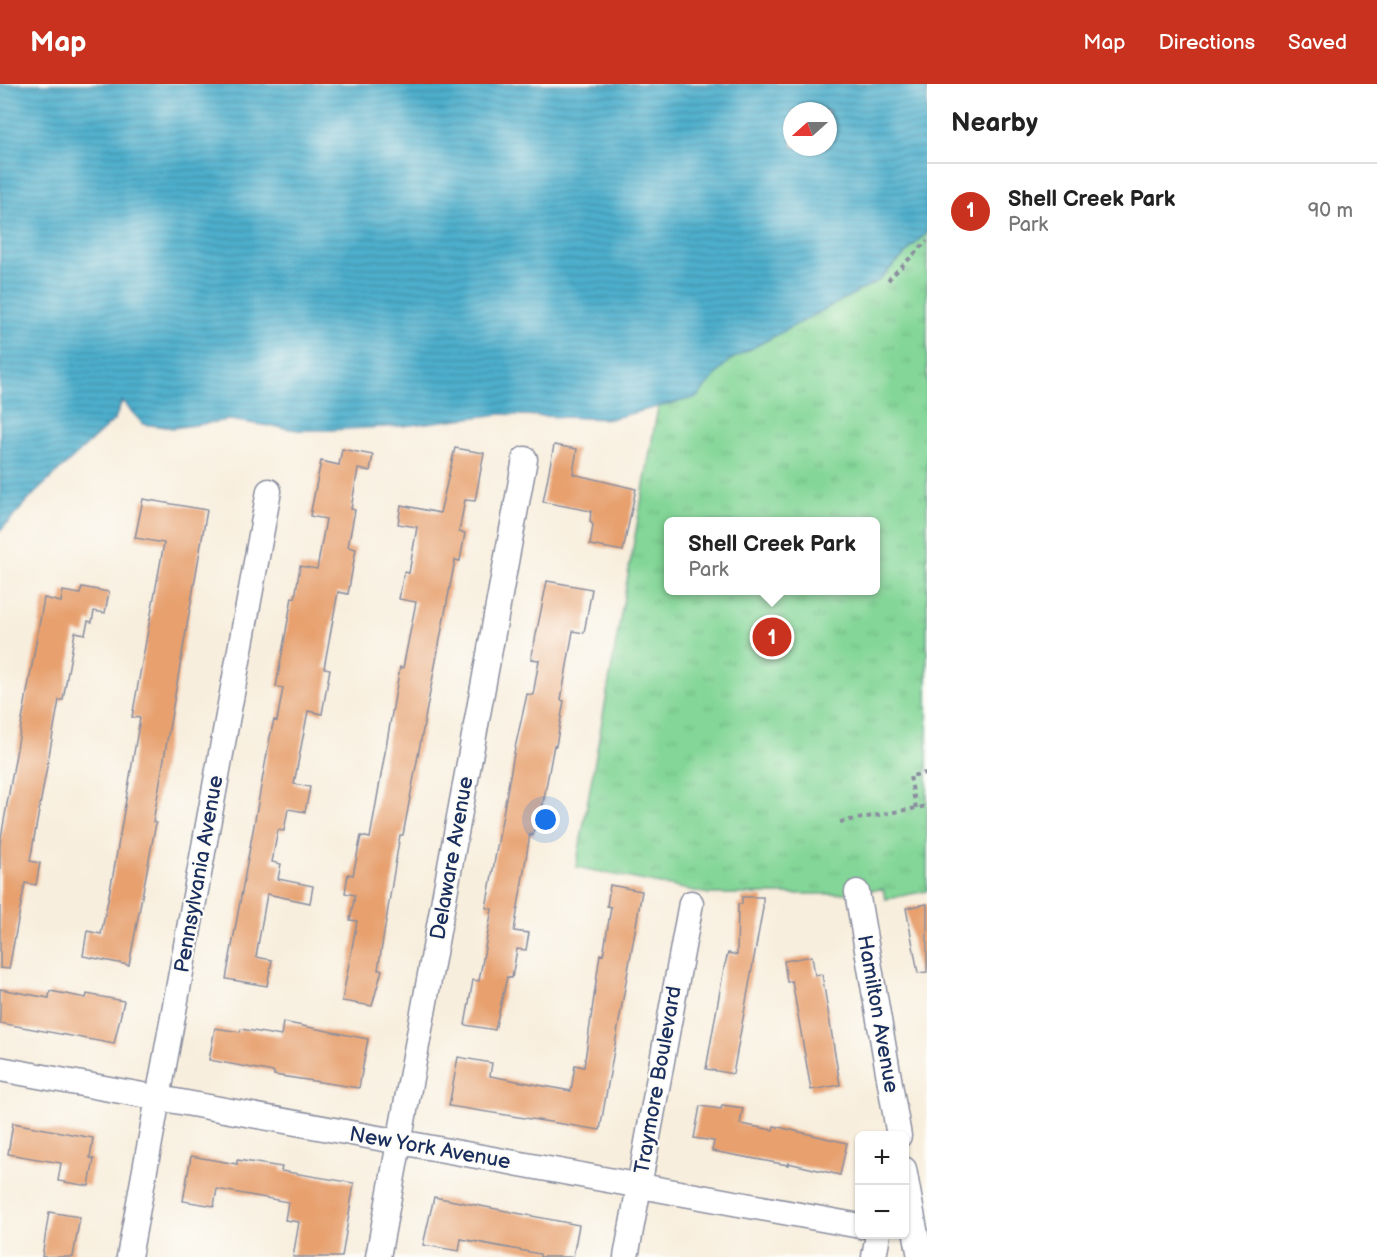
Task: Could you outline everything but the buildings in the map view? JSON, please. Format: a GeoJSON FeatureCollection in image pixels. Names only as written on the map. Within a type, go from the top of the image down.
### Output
{"type":"FeatureCollection","features":[{"type":"Feature","properties":{"kind":"street","name":"Delaware Avenue"},"geometry":{"type":"LineString","coordinates":[[378,1257],[525,459]]}},
{"type":"Feature","properties":{"kind":"street","name":"Pennsylvania Avenue"},"geometry":{"type":"LineString","coordinates":[[129,1257],[269,491]]}},
{"type":"Feature","properties":{"kind":"street","name":"Hamilton Avenue"},"geometry":{"type":"LineString","coordinates":[[857,892],[898,1131]]}},
{"type":"Feature","properties":{"kind":"street","name":"Traymore Boulevard"},"geometry":{"type":"LineString","coordinates":[[626,1257],[691,903]]}},
{"type":"Feature","properties":{"kind":"street","name":"New York Avenue"},"geometry":{"type":"LineString","coordinates":[[0,1069],[855,1225]]}},
{"type":"Feature","properties":{"kind":"street"},"geometry":{"type":"LineString","coordinates":[[907,1185],[917,1240]]}},
{"type":"Feature","properties":{"kind":"street"},"geometry":{"type":"LineString","coordinates":[[874,1257],[877,1239]]}},
{"type":"Feature","properties":{"kind":"path"},"geometry":{"type":"LineString","coordinates":[[888,280],[927,241]]}},
{"type":"Feature","properties":{"kind":"path"},"geometry":{"type":"LineString","coordinates":[[916,808],[910,776],[927,773]]}},
{"type":"Feature","properties":{"kind":"path"},"geometry":{"type":"LineString","coordinates":[[840,822],[927,806]]}},
{"type":"Feature","properties":{"kind":"green space"},"geometry":{"type":"Polygon","coordinates":[[[927,232],[927,891],[885,899],[883,889],[835,894],[709,894],[576,867],[658,407],[697,397],[728,361],[878,281],[927,232]]]}},
{"type":"Feature","properties":{"kind":"water"},"geometry":{"type":"Polygon","coordinates":[[[0,84],[927,84],[927,232],[878,281],[728,361],[697,397],[609,419],[500,414],[402,426],[329,430],[298,430],[229,420],[173,428],[143,424],[122,401],[115,419],[35,493],[0,531],[0,84]]]}},
{"type":"Feature","properties":{"kind":"place","name":"Shell Creek Park"},"geometry":{"type":"Point","coordinates":[772,637]}}]}
